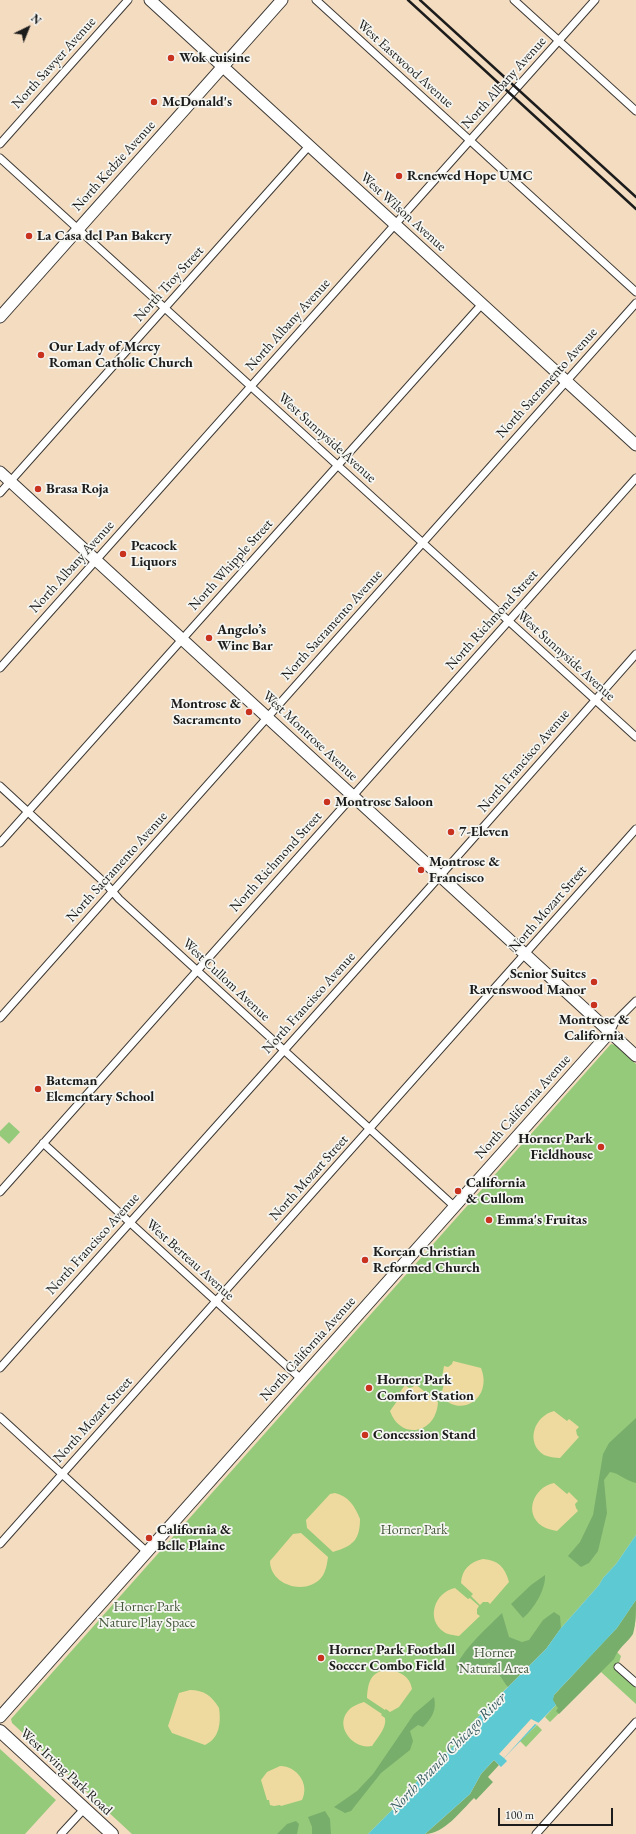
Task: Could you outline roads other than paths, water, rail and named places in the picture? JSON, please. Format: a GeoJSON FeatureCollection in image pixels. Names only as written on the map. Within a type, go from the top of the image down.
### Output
{"type":"FeatureCollection","features":[{"type":"Feature","properties":{"kind":"main road","name":"West Irving Park Road"},"geometry":{"type":"LineString","coordinates":[[0,1731],[112,1834]]}},
{"type":"Feature","properties":{"kind":"street","name":"North Sawyer Avenue"},"geometry":{"type":"LineString","coordinates":[[0,144],[128,0]]}},
{"type":"Feature","properties":{"kind":"street","name":"West Wilson Avenue"},"geometry":{"type":"LineString","coordinates":[[150,0],[636,445]]}},
{"type":"Feature","properties":{"kind":"street","name":"North Kedzie Avenue"},"geometry":{"type":"LineString","coordinates":[[0,317],[282,0]]}},
{"type":"Feature","properties":{"kind":"street","name":"West Eastwood Avenue"},"geometry":{"type":"LineString","coordinates":[[316,0],[636,292]]}},
{"type":"Feature","properties":{"kind":"street"},"geometry":{"type":"LineString","coordinates":[[514,0],[636,111]]}},
{"type":"Feature","properties":{"kind":"street","name":"North Albany Avenue"},"geometry":{"type":"LineString","coordinates":[[0,668],[595,0]]}},
{"type":"Feature","properties":{"kind":"street","name":"North Troy Street"},"geometry":{"type":"LineString","coordinates":[[0,493],[309,146]]}},
{"type":"Feature","properties":{"kind":"street","name":"West Sunnyside Avenue"},"geometry":{"type":"LineString","coordinates":[[0,158],[636,737]]}},
{"type":"Feature","properties":{"kind":"street","name":"North Sacramento Avenue"},"geometry":{"type":"LineString","coordinates":[[0,1018],[636,303]]}},
{"type":"Feature","properties":{"kind":"street","name":"North Whipple Street"},"geometry":{"type":"LineString","coordinates":[[0,844],[482,304]]}},
{"type":"Feature","properties":{"kind":"street","name":"West Montrose Avenue"},"geometry":{"type":"LineString","coordinates":[[0,472],[636,1056]]}},
{"type":"Feature","properties":{"kind":"street","name":"North Richmond Street"},"geometry":{"type":"LineString","coordinates":[[0,1192],[636,478]]}},
{"type":"Feature","properties":{"kind":"street","name":"North Francisco Avenue"},"geometry":{"type":"LineString","coordinates":[[0,1368],[440,876],[636,654]]}},
{"type":"Feature","properties":{"kind":"street","name":"West Cullom Avenue"},"geometry":{"type":"LineString","coordinates":[[0,786],[197,971],[455,1207]]}},
{"type":"Feature","properties":{"kind":"street","name":"North Mozart Street"},"geometry":{"type":"LineString","coordinates":[[0,1544],[636,829]]}},
{"type":"Feature","properties":{"kind":"street","name":"North California Avenue"},"geometry":{"type":"LineString","coordinates":[[0,1717],[610,1032],[615,1022],[636,1001]]}},
{"type":"Feature","properties":{"kind":"street","name":"West Berteau Avenue"},"geometry":{"type":"LineString","coordinates":[[43,1144],[301,1379]]}},
{"type":"Feature","properties":{"kind":"street"},"geometry":{"type":"LineString","coordinates":[[0,1417],[147,1552]]}},
{"type":"Feature","properties":{"kind":"street"},"geometry":{"type":"LineString","coordinates":[[618,1667],[636,1683]]}},
{"type":"Feature","properties":{"kind":"street"},"geometry":{"type":"LineString","coordinates":[[536,1834],[636,1722]]}},
{"type":"Feature","properties":{"kind":"street"},"geometry":{"type":"LineString","coordinates":[[60,1834],[84,1809]]}},
{"type":"Feature","properties":{"kind":"water","name":"North Branch Chicago River"},"geometry":{"type":"Polygon","coordinates":[[[636,1535],[636,1600],[617,1628],[554,1695],[553,1700],[556,1705],[504,1758],[507,1761],[501,1767],[494,1760],[481,1774],[470,1794],[425,1834],[368,1834],[394,1808],[425,1772],[458,1742],[471,1724],[546,1649],[561,1628],[616,1564],[636,1535]]]}},
{"type":"Feature","properties":{"kind":"railway"},"geometry":{"type":"LineString","coordinates":[[408,0],[636,209]]}},
{"type":"Feature","properties":{"kind":"railway"},"geometry":{"type":"LineString","coordinates":[[420,0],[636,197]]}},
{"type":"Feature","properties":{"kind":"place","name":"Wok cuisine"},"geometry":{"type":"Point","coordinates":[171,58]}},
{"type":"Feature","properties":{"kind":"place","name":"McDonald's"},"geometry":{"type":"Point","coordinates":[154,102]}},
{"type":"Feature","properties":{"kind":"place","name":"Renewed Hope UMC"},"geometry":{"type":"Point","coordinates":[399,176]}},
{"type":"Feature","properties":{"kind":"place","name":"La Casa del Pan Bakery"},"geometry":{"type":"Point","coordinates":[29,236]}},
{"type":"Feature","properties":{"kind":"place","name":"Our Lady of Mercy Roman Catholic Church"},"geometry":{"type":"Point","coordinates":[41,355]}},
{"type":"Feature","properties":{"kind":"place","name":"Brasa Roja"},"geometry":{"type":"Point","coordinates":[38,489]}},
{"type":"Feature","properties":{"kind":"place","name":"Peacock Liquors"},"geometry":{"type":"Point","coordinates":[123,554]}},
{"type":"Feature","properties":{"kind":"place","name":"Angelo’s Wine Bar"},"geometry":{"type":"Point","coordinates":[209,638]}},
{"type":"Feature","properties":{"kind":"place","name":"Montrose & Sacramento"},"geometry":{"type":"Point","coordinates":[249,712]}},
{"type":"Feature","properties":{"kind":"place","name":"Montrose Saloon"},"geometry":{"type":"Point","coordinates":[327,802]}},
{"type":"Feature","properties":{"kind":"place","name":"7-Eleven"},"geometry":{"type":"Point","coordinates":[451,832]}},
{"type":"Feature","properties":{"kind":"place","name":"Montrose & Francisco"},"geometry":{"type":"Point","coordinates":[421,870]}},
{"type":"Feature","properties":{"kind":"place","name":"Senior Suites Ravenswood Manor"},"geometry":{"type":"Point","coordinates":[594,982]}},
{"type":"Feature","properties":{"kind":"place","name":"Montrose & California"},"geometry":{"type":"Point","coordinates":[594,1005]}},
{"type":"Feature","properties":{"kind":"place","name":"Bateman Elementary School"},"geometry":{"type":"Point","coordinates":[38,1089]}},
{"type":"Feature","properties":{"kind":"place","name":"Horner Park Fieldhouse"},"geometry":{"type":"Point","coordinates":[601,1147]}},
{"type":"Feature","properties":{"kind":"place","name":"California & Cullom"},"geometry":{"type":"Point","coordinates":[458,1191]}},
{"type":"Feature","properties":{"kind":"place","name":"Emma's Fruitas"},"geometry":{"type":"Point","coordinates":[489,1220]}},
{"type":"Feature","properties":{"kind":"place","name":"Korean Christian Reformed Church"},"geometry":{"type":"Point","coordinates":[365,1260]}},
{"type":"Feature","properties":{"kind":"place","name":"Horner Park Comfort Station"},"geometry":{"type":"Point","coordinates":[369,1388]}},
{"type":"Feature","properties":{"kind":"place","name":"Concession Stand"},"geometry":{"type":"Point","coordinates":[365,1435]}},
{"type":"Feature","properties":{"kind":"place","name":"California & Belle Plaine"},"geometry":{"type":"Point","coordinates":[149,1538]}},
{"type":"Feature","properties":{"kind":"place","name":"Horner Park Football Soccer Combo Field"},"geometry":{"type":"Point","coordinates":[321,1658]}},
{"type":"Feature","properties":{"kind":"park label","name":"Horner Park"},"geometry":{"type":"Point","coordinates":[414,1530]}},
{"type":"Feature","properties":{"kind":"park label","name":"Horner Park Nature Play Space"},"geometry":{"type":"Point","coordinates":[147,1616]}},
{"type":"Feature","properties":{"kind":"park label","name":"Horner Natural Area"},"geometry":{"type":"Point","coordinates":[494,1662]}}]}
